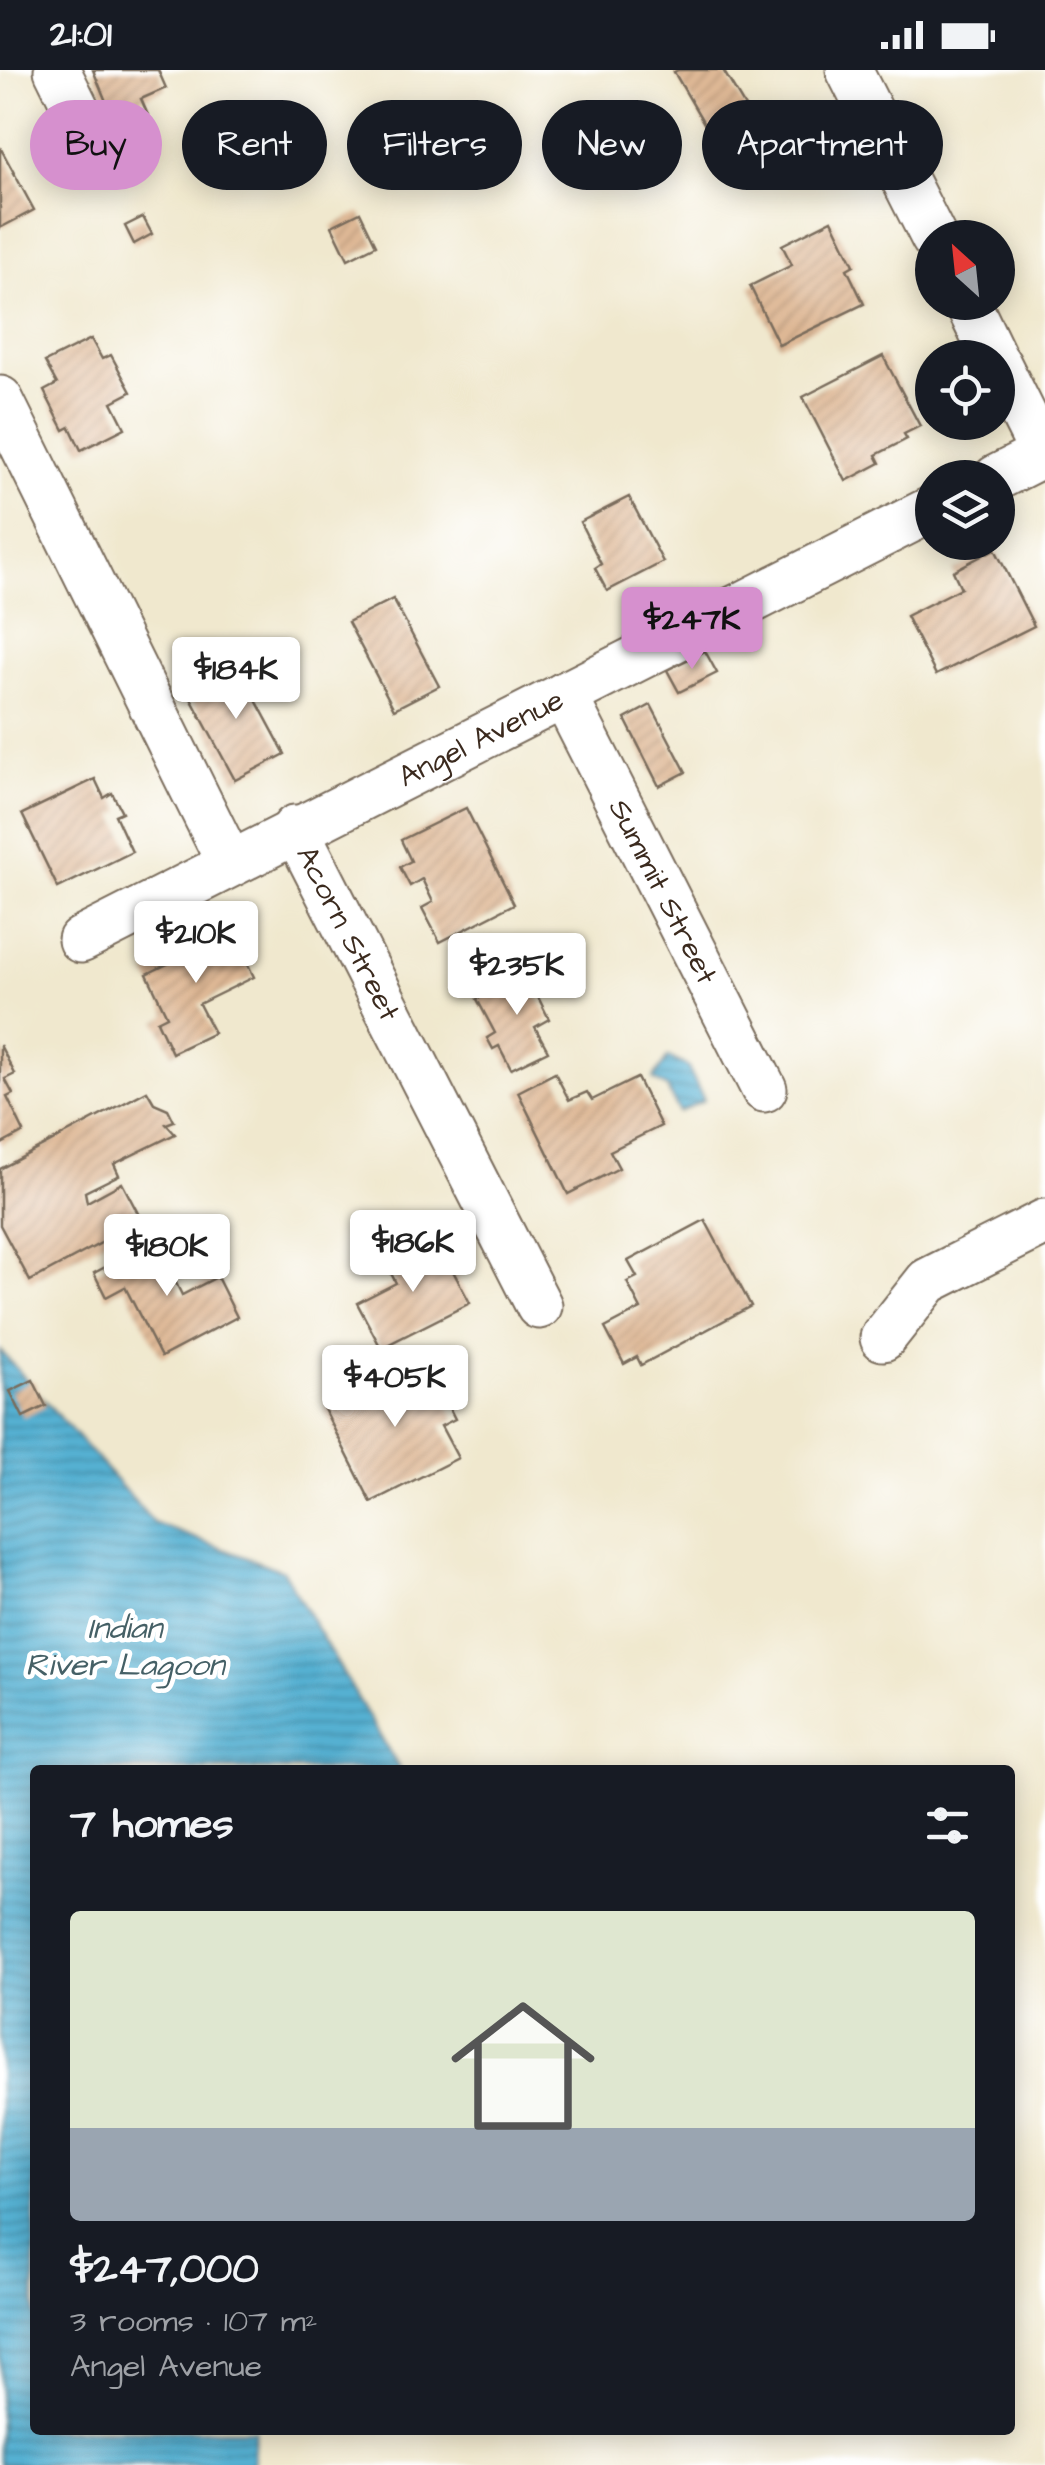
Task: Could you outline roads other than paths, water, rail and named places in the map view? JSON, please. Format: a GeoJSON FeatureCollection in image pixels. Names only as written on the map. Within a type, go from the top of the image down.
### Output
{"type":"FeatureCollection","features":[{"type":"Feature","properties":{"kind":"street"},"geometry":{"type":"LineString","coordinates":[[57,70],[72,100]]}},
{"type":"Feature","properties":{"kind":"street"},"geometry":{"type":"LineString","coordinates":[[849,70],[925,220]]}},
{"type":"Feature","properties":{"kind":"street"},"geometry":{"type":"LineString","coordinates":[[1015,398],[1044,455],[1015,469]]}},
{"type":"Feature","properties":{"kind":"street"},"geometry":{"type":"LineString","coordinates":[[0,399],[229,862]]}},
{"type":"Feature","properties":{"kind":"street","name":"Angel Avenue"},"geometry":{"type":"LineString","coordinates":[[81,940],[295,828],[915,518]]}},
{"type":"Feature","properties":{"kind":"street","name":"Summit Street"},"geometry":{"type":"LineString","coordinates":[[564,695],[764,1089]]}},
{"type":"Feature","properties":{"kind":"street","name":"Acorn Street"},"geometry":{"type":"LineString","coordinates":[[295,828],[539,1306]]}},
{"type":"Feature","properties":{"kind":"street"},"geometry":{"type":"LineString","coordinates":[[883,1338],[928,1281],[1045,1222]]}},
{"type":"Feature","properties":{"kind":"water"},"geometry":{"type":"Polygon","coordinates":[[[668,1057],[687,1066],[704,1100],[679,1112],[667,1088],[653,1079],[668,1057]]]}},
{"type":"Feature","properties":{"kind":"water","name":"Indian River Lagoon"},"geometry":{"type":"Polygon","coordinates":[[[0,1350],[154,1523],[283,1571],[397,1765],[30,1765],[30,2435],[255,2435],[253,2465],[0,2465],[0,1350]]]}}]}
